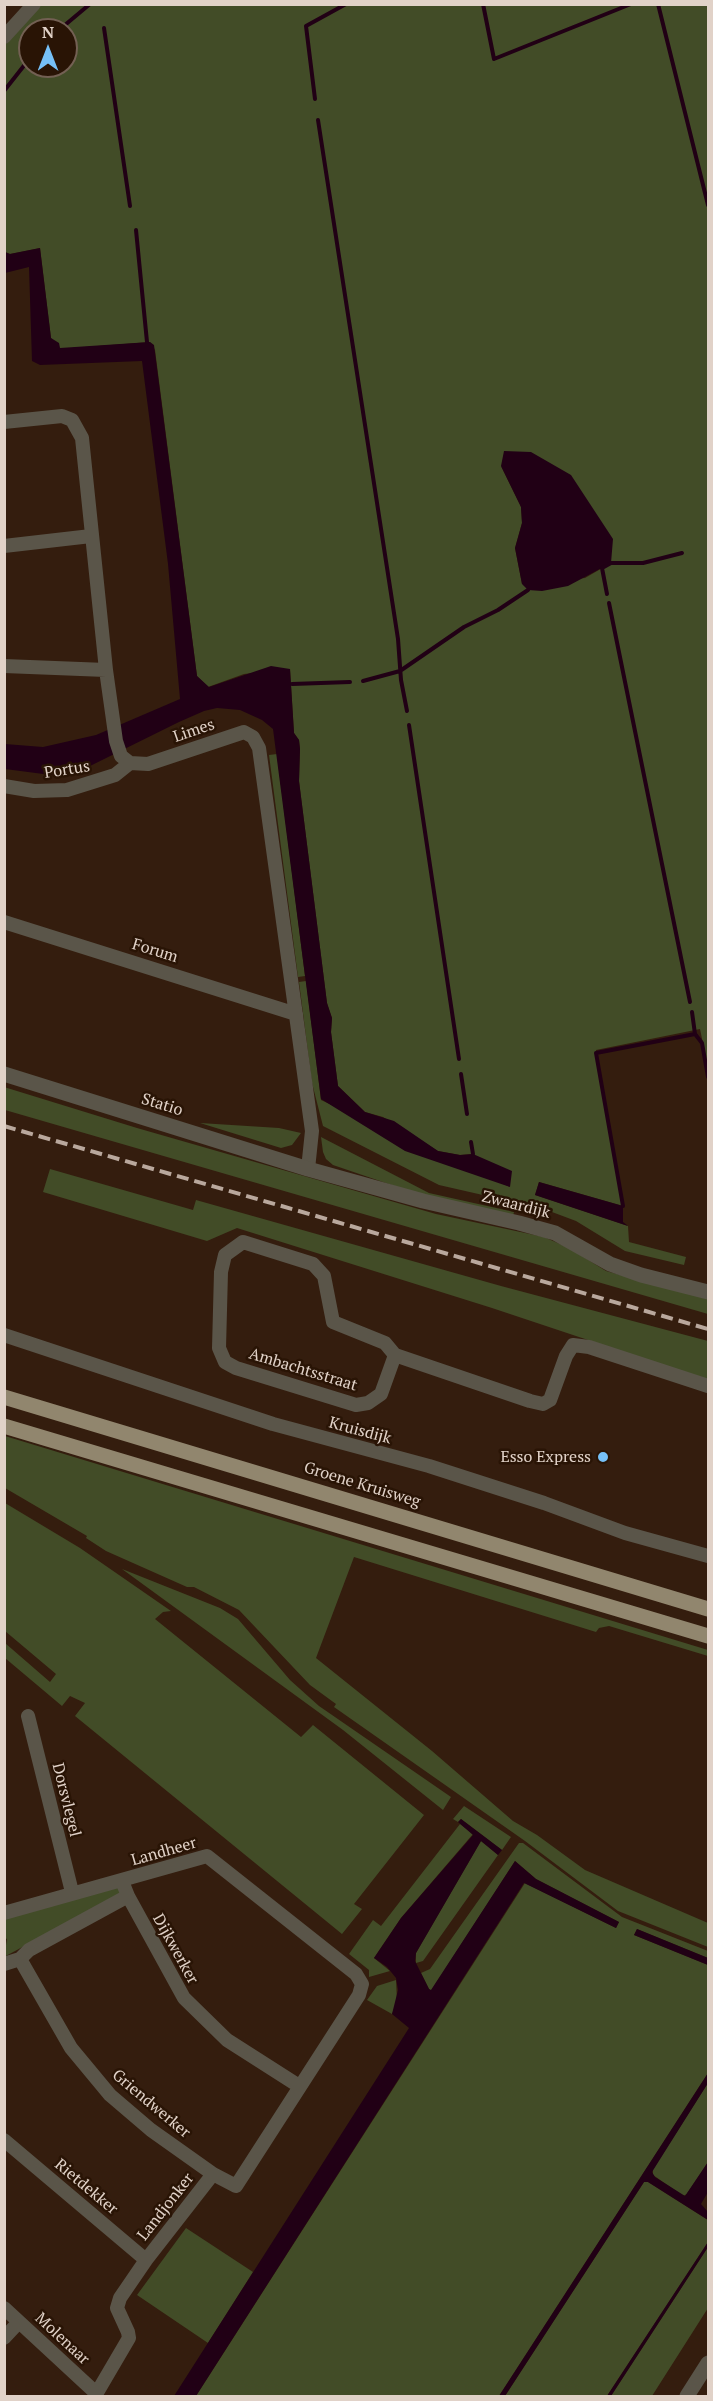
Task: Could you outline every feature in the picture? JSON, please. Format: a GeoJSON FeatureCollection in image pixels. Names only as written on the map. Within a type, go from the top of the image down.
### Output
{"type":"FeatureCollection","features":[{"type":"Feature","properties":{"kind":"main road","name":"Groene Kruisweg"},"geometry":{"type":"LineString","coordinates":[[4,1397],[708,1608]]}},
{"type":"Feature","properties":{"kind":"main road"},"geometry":{"type":"LineString","coordinates":[[4,1426],[708,1636]]}},
{"type":"Feature","properties":{"kind":"street"},"geometry":{"type":"LineString","coordinates":[[4,37],[34,4]]}},
{"type":"Feature","properties":{"kind":"street"},"geometry":{"type":"LineString","coordinates":[[4,422],[62,416],[72,420],[78,427],[82,438],[113,724],[125,759]]}},
{"type":"Feature","properties":{"kind":"street"},"geometry":{"type":"LineString","coordinates":[[4,546],[91,536]]}},
{"type":"Feature","properties":{"kind":"street"},"geometry":{"type":"LineString","coordinates":[[4,666],[106,670]]}},
{"type":"Feature","properties":{"kind":"street","name":"Limes"},"geometry":{"type":"LineString","coordinates":[[125,759],[148,764],[244,732],[253,737],[262,761],[312,1131],[308,1169]]}},
{"type":"Feature","properties":{"kind":"street","name":"Portus"},"geometry":{"type":"LineString","coordinates":[[4,786],[33,791],[67,790],[115,775],[125,759]]}},
{"type":"Feature","properties":{"kind":"street","name":"Forum"},"geometry":{"type":"LineString","coordinates":[[4,922],[296,1014]]}},
{"type":"Feature","properties":{"kind":"street","name":"Statio"},"geometry":{"type":"LineString","coordinates":[[4,1074],[308,1169]]}},
{"type":"Feature","properties":{"kind":"street","name":"Zwaardijk"},"geometry":{"type":"LineString","coordinates":[[308,1169],[423,1201],[555,1233],[610,1264],[640,1275],[708,1292]]}},
{"type":"Feature","properties":{"kind":"street","name":"Ambachtsstraat"},"geometry":{"type":"LineString","coordinates":[[395,1355],[381,1394],[368,1403],[356,1405],[236,1368],[225,1362],[219,1348],[221,1272],[225,1255],[243,1242],[313,1264],[324,1276],[333,1322],[385,1343],[395,1355],[530,1401],[543,1404],[550,1400],[566,1356],[573,1345],[589,1347],[708,1386]]}},
{"type":"Feature","properties":{"kind":"street","name":"Kruisdijk"},"geometry":{"type":"LineString","coordinates":[[4,1335],[273,1424],[429,1466],[546,1503],[625,1533],[708,1556]]}},
{"type":"Feature","properties":{"kind":"street","name":"Dorsvlegel"},"geometry":{"type":"LineString","coordinates":[[28,1716],[72,1893]]}},
{"type":"Feature","properties":{"kind":"street","name":"Landheer"},"geometry":{"type":"LineString","coordinates":[[4,1913],[207,1856],[356,1974],[362,1984]]}},
{"type":"Feature","properties":{"kind":"street","name":"Dijkwerker"},"geometry":{"type":"LineString","coordinates":[[122,1881],[184,1998],[227,2040],[299,2086]]}},
{"type":"Feature","properties":{"kind":"street"},"geometry":{"type":"LineString","coordinates":[[4,1964],[21,1959],[29,1950],[128,1896]]}},
{"type":"Feature","properties":{"kind":"street","name":"Griendwerker"},"geometry":{"type":"LineString","coordinates":[[21,1959],[71,2048],[110,2095],[151,2130],[213,2174]]}},
{"type":"Feature","properties":{"kind":"street","name":"Landjonker"},"geometry":{"type":"LineString","coordinates":[[96,2395],[129,2337],[117,2308],[120,2298],[146,2260],[213,2174],[236,2186],[359,1995],[362,1984]]}},
{"type":"Feature","properties":{"kind":"street","name":"Rietdekker"},"geometry":{"type":"LineString","coordinates":[[4,2140],[146,2260]]}},
{"type":"Feature","properties":{"kind":"street","name":"Molenaar"},"geometry":{"type":"LineString","coordinates":[[4,2308],[96,2395]]}},
{"type":"Feature","properties":{"kind":"street"},"geometry":{"type":"LineString","coordinates":[[4,2338],[19,2322]]}},
{"type":"Feature","properties":{"kind":"street"},"geometry":{"type":"LineString","coordinates":[[687,2397],[708,2363]]}},
{"type":"Feature","properties":{"kind":"green space"},"geometry":{"type":"Polygon","coordinates":[[[41,5],[708,5],[708,1068],[700,1029],[596,1050],[623,1206],[539,1182],[535,1195],[628,1226],[629,1242],[686,1257],[684,1265],[625,1251],[576,1221],[544,1209],[439,1185],[323,1126],[312,1083],[299,982],[306,981],[321,1100],[510,1187],[473,1154],[460,1155],[438,1151],[383,1117],[365,1112],[338,1086],[331,1032],[332,1018],[327,1003],[299,781],[300,749],[299,740],[294,733],[290,669],[244,674],[208,687],[197,676],[155,350],[150,342],[59,349],[51,338],[40,248],[10,254],[5,252],[4,46],[18,30],[18,78],[78,78],[78,18],[29,18],[41,5]],[[501,466],[521,507],[522,523],[515,548],[522,584],[585,578],[611,563],[501,466]]]}},
{"type":"Feature","properties":{"kind":"green space"},"geometry":{"type":"Polygon","coordinates":[[[277,754],[305,976],[298,977],[269,755],[277,754]]]}},
{"type":"Feature","properties":{"kind":"green space"},"geometry":{"type":"Polygon","coordinates":[[[4,1087],[137,1128],[436,1214],[544,1237],[569,1248],[606,1271],[708,1299],[708,1314],[5,1110],[4,1087]]]}},
{"type":"Feature","properties":{"kind":"green space"},"geometry":{"type":"Polygon","coordinates":[[[200,1123],[279,1128],[301,1133],[292,1145],[281,1148],[200,1123]]]}},
{"type":"Feature","properties":{"kind":"green space"},"geometry":{"type":"Polygon","coordinates":[[[321,1137],[429,1193],[514,1212],[513,1216],[418,1194],[333,1165],[326,1159],[323,1152],[321,1137]]]}},
{"type":"Feature","properties":{"kind":"green space"},"geometry":{"type":"Polygon","coordinates":[[[50,1169],[193,1210],[196,1200],[501,1286],[708,1341],[708,1380],[492,1308],[237,1228],[207,1241],[43,1192],[50,1169]]]}},
{"type":"Feature","properties":{"kind":"green space"},"geometry":{"type":"Polygon","coordinates":[[[5,1436],[708,1650],[708,1656],[609,1626],[599,1628],[596,1632],[354,1557],[316,1658],[432,1751],[513,1821],[537,1835],[585,1870],[708,1923],[708,1947],[618,1911],[525,1841],[334,1707],[336,1704],[310,1685],[239,1610],[194,1587],[187,1587],[106,1551],[86,1538],[87,1536],[5,1488],[5,1436]]]}},
{"type":"Feature","properties":{"kind":"green space"},"geometry":{"type":"Polygon","coordinates":[[[5,1503],[80,1548],[171,1611],[163,1612],[155,1619],[301,1737],[313,1725],[424,1815],[354,1904],[362,1909],[342,1934],[75,1716],[85,1703],[70,1696],[62,1706],[5,1658],[5,1643],[50,1682],[56,1674],[5,1631],[5,1503]]]}},
{"type":"Feature","properties":{"kind":"green space"},"geometry":{"type":"Polygon","coordinates":[[[122,1569],[220,1608],[238,1619],[290,1680],[319,1706],[451,1797],[443,1810],[343,1730],[122,1569]]]}},
{"type":"Feature","properties":{"kind":"green space"},"geometry":{"type":"Polygon","coordinates":[[[464,1806],[511,1837],[502,1850],[461,1819],[458,1822],[453,1819],[464,1806]]]}},
{"type":"Feature","properties":{"kind":"green space"},"geometry":{"type":"Polygon","coordinates":[[[460,1824],[473,1834],[401,1918],[374,1958],[390,1971],[369,1977],[369,1970],[349,1954],[373,1920],[381,1926],[460,1824]]]}},
{"type":"Feature","properties":{"kind":"green space"},"geometry":{"type":"Polygon","coordinates":[[[481,1841],[498,1855],[423,1961],[416,1963],[416,1953],[481,1841]]]}},
{"type":"Feature","properties":{"kind":"green space"},"geometry":{"type":"Polygon","coordinates":[[[519,1843],[523,1843],[622,1917],[708,1951],[708,1958],[637,1929],[634,1935],[708,1965],[708,2073],[499,2396],[196,2396],[525,1883],[616,1928],[619,1922],[536,1879],[515,1861],[431,1991],[421,1973],[430,1969],[519,1843]]]}},
{"type":"Feature","properties":{"kind":"green space"},"geometry":{"type":"Polygon","coordinates":[[[114,1887],[119,1888],[120,1894],[4,1957],[7,1939],[5,1938],[5,1919],[114,1887]]]}},
{"type":"Feature","properties":{"kind":"green space"},"geometry":{"type":"Polygon","coordinates":[[[396,1980],[397,2001],[392,2014],[367,2000],[377,1986],[396,1980]]]}},
{"type":"Feature","properties":{"kind":"green space"},"geometry":{"type":"Polygon","coordinates":[[[708,2083],[708,2162],[687,2194],[683,2196],[653,2175],[653,2169],[708,2083]]]}},
{"type":"Feature","properties":{"kind":"green space"},"geometry":{"type":"Polygon","coordinates":[[[644,2182],[648,2182],[708,2220],[708,2242],[607,2396],[505,2396],[644,2182]]]}},
{"type":"Feature","properties":{"kind":"green space"},"geometry":{"type":"Polygon","coordinates":[[[186,2228],[253,2272],[208,2343],[137,2295],[186,2228]]]}},
{"type":"Feature","properties":{"kind":"green space"},"geometry":{"type":"Polygon","coordinates":[[[708,2247],[708,2308],[652,2396],[611,2396],[708,2247]]]}},
{"type":"Feature","properties":{"kind":"shaded area"},"geometry":{"type":"Polygon","coordinates":[[[40,248],[51,338],[59,343],[60,348],[150,342],[154,345],[197,676],[209,687],[271,666],[290,669],[294,733],[299,740],[300,749],[299,781],[327,1003],[332,1018],[331,1032],[338,1086],[365,1112],[394,1121],[438,1151],[460,1155],[473,1154],[512,1171],[510,1187],[405,1151],[321,1099],[273,729],[262,720],[240,710],[217,708],[179,722],[86,768],[51,775],[5,769],[5,744],[43,747],[96,735],[180,699],[168,564],[142,361],[40,365],[32,361],[29,267],[5,273],[5,252],[10,254],[40,248]]]}},
{"type":"Feature","properties":{"kind":"shaded area"},"geometry":{"type":"Polygon","coordinates":[[[504,451],[531,452],[571,475],[613,539],[611,563],[568,586],[542,591],[528,590],[522,584],[515,548],[522,523],[521,507],[501,466],[504,451]]]}},
{"type":"Feature","properties":{"kind":"shaded area"},"geometry":{"type":"Polygon","coordinates":[[[539,1182],[623,1206],[623,1222],[628,1226],[535,1195],[539,1182]]]}},
{"type":"Feature","properties":{"kind":"shaded area"},"geometry":{"type":"Polygon","coordinates":[[[461,1819],[502,1850],[498,1855],[481,1841],[416,1953],[415,1961],[429,1989],[431,1990],[515,1861],[536,1879],[619,1922],[616,1928],[524,1883],[196,2396],[174,2396],[409,2028],[392,2014],[398,1990],[396,1978],[387,1967],[374,1958],[401,1918],[473,1835],[458,1822],[461,1819]]]}},
{"type":"Feature","properties":{"kind":"shaded area"},"geometry":{"type":"Polygon","coordinates":[[[637,1929],[708,1958],[708,1965],[634,1935],[637,1929]]]}},
{"type":"Feature","properties":{"kind":"shaded area"},"geometry":{"type":"Polygon","coordinates":[[[708,2073],[708,2083],[652,2172],[655,2177],[685,2196],[708,2162],[708,2192],[701,2204],[708,2212],[708,2220],[648,2182],[644,2182],[505,2396],[499,2396],[708,2073]]]}},
{"type":"Feature","properties":{"kind":"shaded area"},"geometry":{"type":"Polygon","coordinates":[[[708,2242],[708,2247],[611,2396],[607,2396],[708,2242]]]}},
{"type":"Feature","properties":{"kind":"waterway"},"geometry":{"type":"LineString","coordinates":[[73,18],[90,4]]}},
{"type":"Feature","properties":{"kind":"waterway"},"geometry":{"type":"LineString","coordinates":[[315,99],[306,26],[346,4]]}},
{"type":"Feature","properties":{"kind":"waterway"},"geometry":{"type":"LineString","coordinates":[[483,4],[494,59],[631,4]]}},
{"type":"Feature","properties":{"kind":"waterway"},"geometry":{"type":"LineString","coordinates":[[658,4],[708,205]]}},
{"type":"Feature","properties":{"kind":"waterway"},"geometry":{"type":"LineString","coordinates":[[104,28],[130,206]]}},
{"type":"Feature","properties":{"kind":"waterway"},"geometry":{"type":"LineString","coordinates":[[4,91],[18,73]]}},
{"type":"Feature","properties":{"kind":"waterway"},"geometry":{"type":"LineString","coordinates":[[318,120],[398,639],[401,680],[407,711]]}},
{"type":"Feature","properties":{"kind":"waterway"},"geometry":{"type":"LineString","coordinates":[[136,230],[147,342]]}},
{"type":"Feature","properties":{"kind":"waterway"},"geometry":{"type":"LineString","coordinates":[[607,594],[602,568],[611,563],[643,563],[682,553]]}},
{"type":"Feature","properties":{"kind":"waterway"},"geometry":{"type":"LineString","coordinates":[[363,681],[400,671],[464,627],[498,610],[528,590]]}},
{"type":"Feature","properties":{"kind":"waterway"},"geometry":{"type":"LineString","coordinates":[[609,603],[690,1002]]}},
{"type":"Feature","properties":{"kind":"waterway"},"geometry":{"type":"LineString","coordinates":[[292,684],[350,682]]}},
{"type":"Feature","properties":{"kind":"waterway"},"geometry":{"type":"LineString","coordinates":[[409,725],[459,1059]]}},
{"type":"Feature","properties":{"kind":"waterway"},"geometry":{"type":"LineString","coordinates":[[623,1206],[596,1053],[695,1034],[692,1012]]}},
{"type":"Feature","properties":{"kind":"waterway"},"geometry":{"type":"LineString","coordinates":[[695,1034],[702,1043],[708,1077]]}},
{"type":"Feature","properties":{"kind":"waterway"},"geometry":{"type":"LineString","coordinates":[[461,1074],[467,1114]]}},
{"type":"Feature","properties":{"kind":"waterway"},"geometry":{"type":"LineString","coordinates":[[471,1142],[473,1154]]}},
{"type":"Feature","properties":{"kind":"railway"},"geometry":{"type":"LineString","coordinates":[[4,1126],[708,1329]]}},
{"type":"Feature","properties":{"kind":"place","name":"Esso Express"},"geometry":{"type":"Point","coordinates":[603,1457]}}]}
